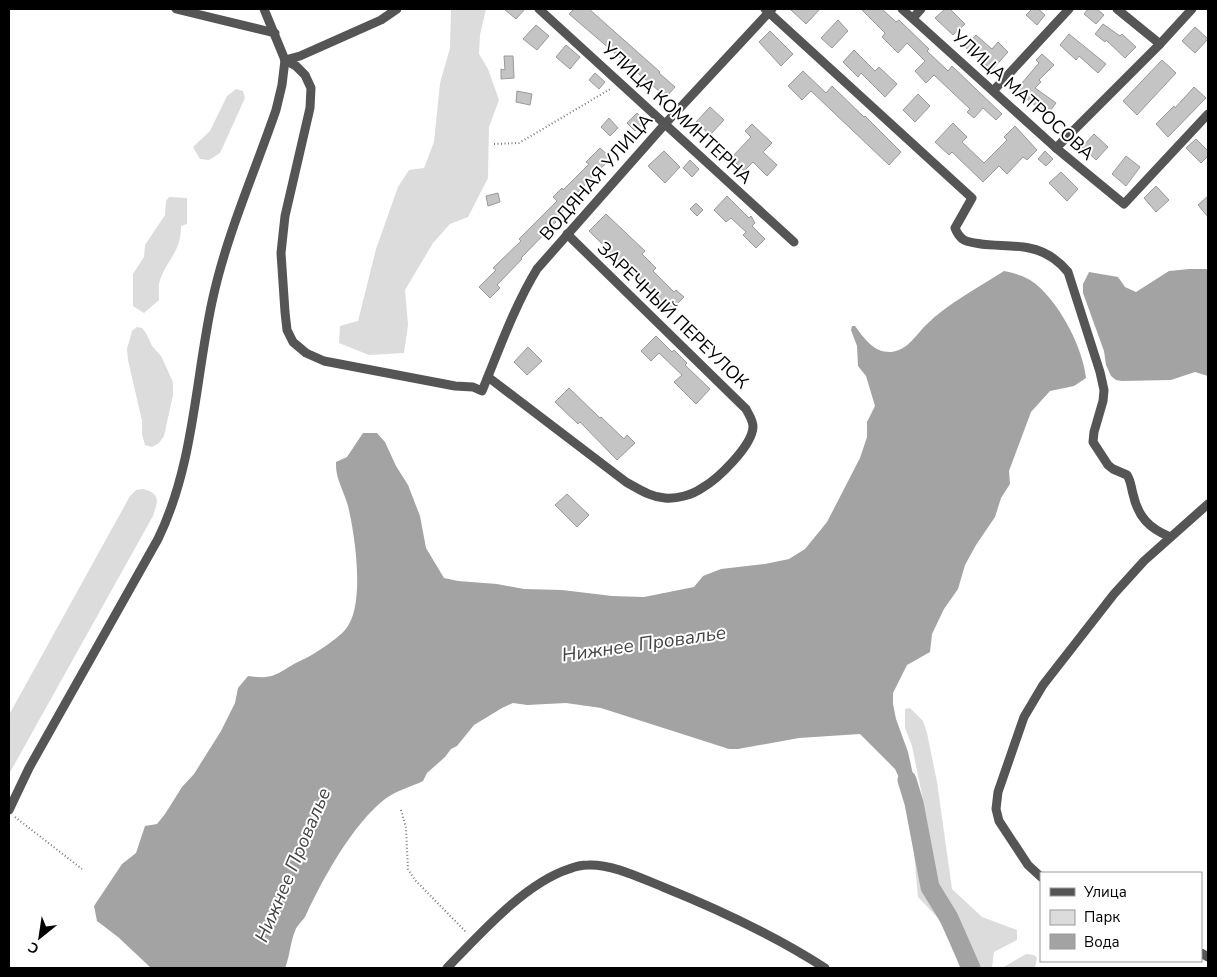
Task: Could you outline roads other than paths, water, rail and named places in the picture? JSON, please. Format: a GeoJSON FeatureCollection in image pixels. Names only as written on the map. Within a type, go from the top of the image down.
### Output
{"type":"FeatureCollection","features":[{"type":"Feature","properties":{"kind":"street"},"geometry":{"type":"LineString","coordinates":[[176,9],[275,34]]}},
{"type":"Feature","properties":{"kind":"street"},"geometry":{"type":"LineString","coordinates":[[9,812],[29,768],[168,519],[181,474],[193,420],[205,333],[219,274],[276,110],[282,85],[285,60],[264,9]]}},
{"type":"Feature","properties":{"kind":"street"},"geometry":{"type":"LineString","coordinates":[[285,60],[300,56],[381,20],[397,9]]}},
{"type":"Feature","properties":{"kind":"street","name":"УЛИЦА КОМИНТЕРНА"},"geometry":{"type":"LineString","coordinates":[[538,9],[794,242]]}},
{"type":"Feature","properties":{"kind":"street","name":"УЛИЦА МАТРОСОВА"},"geometry":{"type":"LineString","coordinates":[[902,9],[1056,148],[1124,204],[1208,114]]}},
{"type":"Feature","properties":{"kind":"street"},"geometry":{"type":"LineString","coordinates":[[913,18],[921,9]]}},
{"type":"Feature","properties":{"kind":"street"},"geometry":{"type":"LineString","coordinates":[[993,91],[1069,9]]}},
{"type":"Feature","properties":{"kind":"street"},"geometry":{"type":"LineString","coordinates":[[1117,9],[1160,44]]}},
{"type":"Feature","properties":{"kind":"street"},"geometry":{"type":"LineString","coordinates":[[1056,148],[1160,44],[1192,9]]}},
{"type":"Feature","properties":{"kind":"street"},"geometry":{"type":"LineString","coordinates":[[768,10],[972,198],[955,228],[963,240],[975,243],[1030,248],[1047,254],[1060,262],[1068,272],[1073,282],[1104,390],[1104,401],[1094,432],[1093,442],[1108,465],[1127,475],[1131,481],[1135,502],[1148,525],[1170,537]]}},
{"type":"Feature","properties":{"kind":"street","name":"ВОДЯНАЯ УЛИЦА"},"geometry":{"type":"LineString","coordinates":[[285,60],[296,66],[305,75],[311,88],[310,108],[285,216],[281,253],[287,330],[292,342],[306,354],[324,360],[455,386],[473,387],[482,392],[526,286],[537,269],[664,124],[768,10]]}},
{"type":"Feature","properties":{"kind":"street","name":"ЗАРЕЧНЫЙ ПЕРЕУЛОК"},"geometry":{"type":"LineString","coordinates":[[488,378],[626,482],[650,496],[680,497],[701,490],[717,478],[750,438],[753,421],[746,409],[567,234]]}},
{"type":"Feature","properties":{"kind":"street"},"geometry":{"type":"LineString","coordinates":[[1040,876],[1028,865],[999,821],[996,809],[998,792],[1024,717],[1043,684],[1114,594],[1144,561],[1208,504]]}},
{"type":"Feature","properties":{"kind":"street"},"geometry":{"type":"LineString","coordinates":[[447,968],[474,940],[522,897],[549,877],[569,869],[587,865],[610,868],[634,876],[712,907],[767,932],[825,968]]}},
{"type":"Feature","properties":{"kind":"water"},"geometry":{"type":"Polygon","coordinates":[[[1208,269],[1208,376],[1195,372],[1171,380],[1116,380],[1111,376],[1106,365],[1104,351],[1083,293],[1083,284],[1089,272],[1118,277],[1125,287],[1136,292],[1169,271],[1208,269]]]}},
{"type":"Feature","properties":{"kind":"water","name":"Нижнее Провалье"},"geometry":{"type":"Polygon","coordinates":[[[1004,271],[1021,275],[1030,280],[1050,298],[1059,310],[1074,338],[1080,352],[1086,378],[1074,386],[1050,391],[1031,412],[1009,471],[1010,484],[1001,498],[995,517],[965,565],[958,589],[944,609],[932,634],[930,652],[907,665],[893,693],[896,719],[908,752],[918,797],[914,803],[906,800],[895,769],[860,734],[799,738],[729,749],[601,708],[566,703],[527,705],[513,703],[474,725],[457,746],[451,749],[427,773],[423,781],[385,799],[362,822],[340,852],[306,915],[296,929],[285,968],[151,968],[118,937],[97,921],[94,906],[122,864],[136,853],[145,826],[157,824],[182,787],[194,774],[221,731],[235,703],[238,688],[248,676],[272,676],[309,657],[341,634],[351,619],[357,588],[356,552],[348,506],[338,479],[336,462],[347,457],[363,433],[377,433],[385,442],[396,466],[408,485],[420,516],[426,548],[444,578],[524,589],[562,590],[612,596],[644,597],[694,587],[703,576],[721,569],[789,559],[805,549],[827,522],[860,458],[867,437],[867,422],[875,406],[866,376],[858,366],[857,346],[851,330],[852,326],[855,326],[866,340],[879,350],[896,351],[906,346],[944,310],[1004,271]]]}},
{"type":"Feature","properties":{"kind":"waterway"},"geometry":{"type":"LineString","coordinates":[[907,780],[914,803],[930,887],[949,918],[971,968]]}}]}
